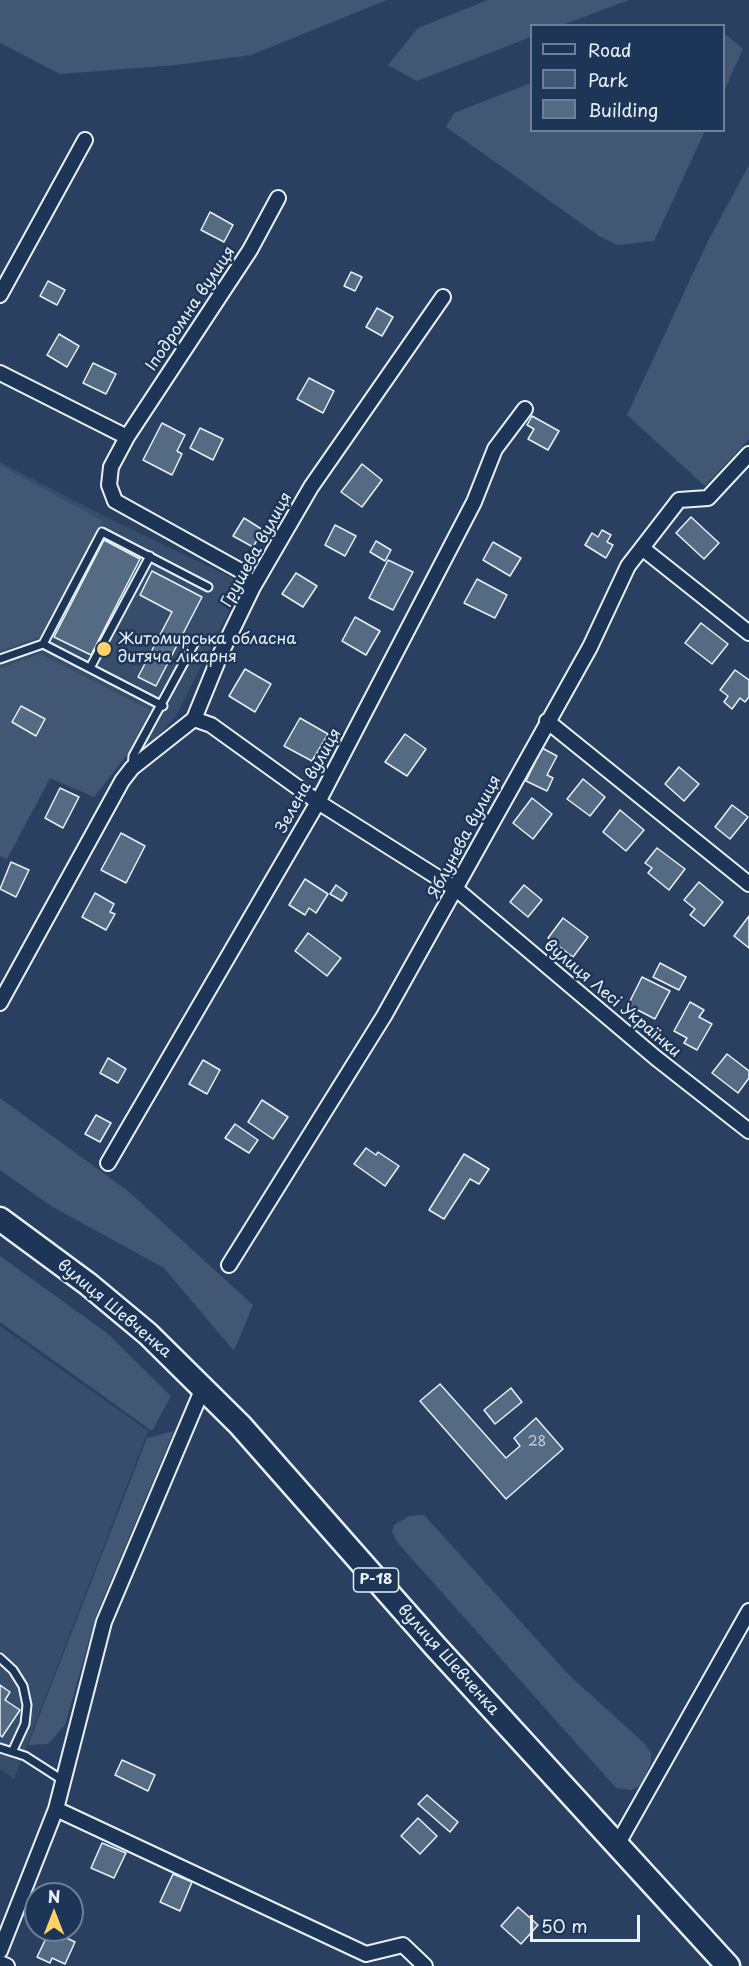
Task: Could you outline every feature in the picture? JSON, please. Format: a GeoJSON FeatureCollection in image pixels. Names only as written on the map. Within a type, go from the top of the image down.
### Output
{"type":"FeatureCollection","features":[{"type":"Feature","properties":{"kind":"main road","name":"вулиця Шевченка"},"geometry":{"type":"LineString","coordinates":[[0,1219],[88,1284],[148,1334],[240,1425],[435,1646],[728,1966]]}},
{"type":"Feature","properties":{"kind":"street"},"geometry":{"type":"LineString","coordinates":[[0,295],[85,140]]}},
{"type":"Feature","properties":{"kind":"street","name":"Іподромна вулиця"},"geometry":{"type":"LineString","coordinates":[[253,587],[241,571],[115,501],[110,485],[111,468],[127,436],[250,250],[278,198]]}},
{"type":"Feature","properties":{"kind":"street","name":"Грушева вулиця"},"geometry":{"type":"LineString","coordinates":[[0,1003],[122,780],[132,768],[194,719],[221,652],[253,587],[310,487],[442,297]]}},
{"type":"Feature","properties":{"kind":"street"},"geometry":{"type":"LineString","coordinates":[[0,373],[127,436]]}},
{"type":"Feature","properties":{"kind":"street","name":"Зелена вулиця"},"geometry":{"type":"LineString","coordinates":[[108,1163],[318,802],[474,502],[495,449],[525,409]]}},
{"type":"Feature","properties":{"kind":"street","name":"Яблунева вулиця"},"geometry":{"type":"LineString","coordinates":[[229,1265],[324,1116],[456,889],[590,647],[628,566],[680,500],[708,498],[749,454]]}},
{"type":"Feature","properties":{"kind":"street"},"geometry":{"type":"LineString","coordinates":[[642,548],[749,633]]}},
{"type":"Feature","properties":{"kind":"street","name":"вулиця Лесі Українки"},"geometry":{"type":"LineString","coordinates":[[194,719],[211,725],[318,802],[456,889],[656,1058],[749,1131]]}},
{"type":"Feature","properties":{"kind":"street"},"geometry":{"type":"LineString","coordinates":[[547,721],[749,884]]}},
{"type":"Feature","properties":{"kind":"street"},"geometry":{"type":"LineString","coordinates":[[0,1951],[56,1809],[104,1622],[203,1388]]}},
{"type":"Feature","properties":{"kind":"street"},"geometry":{"type":"LineString","coordinates":[[617,1845],[745,1627],[749,1611]]}},
{"type":"Feature","properties":{"kind":"street"},"geometry":{"type":"LineString","coordinates":[[56,1809],[366,1954],[403,1945],[425,1966]]}},
{"type":"Feature","properties":{"kind":"street"},"geometry":{"type":"LineString","coordinates":[[0,1963],[7,1966]]}},
{"type":"Feature","properties":{"kind":"lane"},"geometry":{"type":"LineString","coordinates":[[0,659],[43,644],[102,532],[208,587]]}},
{"type":"Feature","properties":{"kind":"lane"},"geometry":{"type":"LineString","coordinates":[[90,668],[150,556]]}},
{"type":"Feature","properties":{"kind":"lane"},"geometry":{"type":"LineString","coordinates":[[132,768],[133,756],[163,706],[195,642]]}},
{"type":"Feature","properties":{"kind":"lane"},"geometry":{"type":"LineString","coordinates":[[43,644],[163,706]]}},
{"type":"Feature","properties":{"kind":"lane"},"geometry":{"type":"LineString","coordinates":[[0,1658],[13,1670],[23,1686],[27,1706],[25,1724],[13,1750]]}},
{"type":"Feature","properties":{"kind":"lane"},"geometry":{"type":"LineString","coordinates":[[0,1748],[13,1750],[64,1781]]}},
{"type":"Feature","properties":{"kind":"shaded area","name":"Житомирська обласна дитяча лікарня"},"geometry":{"type":"Polygon","coordinates":[[[0,462],[110,519],[243,583],[176,716],[137,759],[129,753],[94,797],[50,778],[7,859],[0,856],[0,462]]]}},
{"type":"Feature","properties":{"kind":"shaded area"},"geometry":{"type":"Polygon","coordinates":[[[0,1326],[148,1431],[14,1779],[0,1769],[0,1326]]]}},
{"type":"Feature","properties":{"kind":"green space"},"geometry":{"type":"Polygon","coordinates":[[[0,0],[387,0],[251,55],[176,65],[60,74],[0,43],[0,0]]]}},
{"type":"Feature","properties":{"kind":"green space"},"geometry":{"type":"Polygon","coordinates":[[[488,0],[629,0],[565,24],[530,24],[530,37],[417,81],[388,65],[418,28],[488,0]]]}},
{"type":"Feature","properties":{"kind":"green space"},"geometry":{"type":"Polygon","coordinates":[[[725,34],[743,49],[725,89],[725,34]]]}},
{"type":"Feature","properties":{"kind":"green space"},"geometry":{"type":"Polygon","coordinates":[[[530,83],[530,132],[705,132],[654,241],[617,245],[599,236],[446,127],[454,113],[530,83]]]}},
{"type":"Feature","properties":{"kind":"green space"},"geometry":{"type":"Polygon","coordinates":[[[749,165],[749,439],[705,486],[627,415],[708,241],[749,165]]]}},
{"type":"Feature","properties":{"kind":"green space"},"geometry":{"type":"Polygon","coordinates":[[[0,465],[103,521],[42,636],[0,651],[0,465]]]}},
{"type":"Feature","properties":{"kind":"green space"},"geometry":{"type":"Polygon","coordinates":[[[40,654],[150,710],[129,752],[94,797],[50,778],[7,859],[0,856],[0,668],[40,654]]]}},
{"type":"Feature","properties":{"kind":"green space"},"geometry":{"type":"Polygon","coordinates":[[[0,1098],[128,1191],[253,1305],[234,1351],[164,1268],[51,1206],[0,1170],[0,1098]]]}},
{"type":"Feature","properties":{"kind":"green space"},"geometry":{"type":"Polygon","coordinates":[[[0,1256],[107,1333],[171,1396],[152,1431],[0,1322],[0,1256]]]}},
{"type":"Feature","properties":{"kind":"green space"},"geometry":{"type":"Polygon","coordinates":[[[174,1431],[97,1613],[65,1725],[48,1744],[28,1745],[147,1438],[174,1431]]]}},
{"type":"Feature","properties":{"kind":"green space"},"geometry":{"type":"Polygon","coordinates":[[[424,1515],[569,1675],[645,1744],[651,1753],[651,1763],[641,1785],[631,1790],[616,1788],[397,1542],[392,1532],[394,1525],[409,1516],[424,1515]]]}},
{"type":"Feature","properties":{"kind":"building"},"geometry":{"type":"Polygon","coordinates":[[[210,212],[233,225],[224,242],[201,230],[210,212]]]}},
{"type":"Feature","properties":{"kind":"building"},"geometry":{"type":"Polygon","coordinates":[[[351,272],[362,277],[355,291],[344,286],[351,272]]]}},
{"type":"Feature","properties":{"kind":"building"},"geometry":{"type":"Polygon","coordinates":[[[48,281],[65,290],[57,305],[40,296],[48,281]]]}},
{"type":"Feature","properties":{"kind":"building"},"geometry":{"type":"Polygon","coordinates":[[[377,308],[393,317],[382,336],[366,327],[377,308]]]}},
{"type":"Feature","properties":{"kind":"building"},"geometry":{"type":"Polygon","coordinates":[[[59,334],[79,346],[67,367],[47,355],[59,334]]]}},
{"type":"Feature","properties":{"kind":"building"},"geometry":{"type":"Polygon","coordinates":[[[93,363],[116,374],[106,394],[83,383],[93,363]]]}},
{"type":"Feature","properties":{"kind":"building"},"geometry":{"type":"Polygon","coordinates":[[[309,378],[334,391],[323,413],[297,399],[309,378]]]}},
{"type":"Feature","properties":{"kind":"building"},"geometry":{"type":"Polygon","coordinates":[[[532,416],[559,431],[548,450],[528,439],[534,429],[527,425],[532,416]]]}},
{"type":"Feature","properties":{"kind":"building"},"geometry":{"type":"Polygon","coordinates":[[[162,423],[185,435],[177,451],[182,454],[172,475],[143,460],[162,423]]]}},
{"type":"Feature","properties":{"kind":"building"},"geometry":{"type":"Polygon","coordinates":[[[200,428],[223,439],[213,460],[190,448],[200,428]]]}},
{"type":"Feature","properties":{"kind":"building"},"geometry":{"type":"Polygon","coordinates":[[[362,464],[382,480],[362,507],[341,492],[362,464]]]}},
{"type":"Feature","properties":{"kind":"building"},"geometry":{"type":"Polygon","coordinates":[[[691,517],[719,543],[704,559],[676,533],[691,517]]]}},
{"type":"Feature","properties":{"kind":"building"},"geometry":{"type":"Polygon","coordinates":[[[244,518],[263,530],[253,547],[233,536],[244,518]]]}},
{"type":"Feature","properties":{"kind":"building"},"geometry":{"type":"Polygon","coordinates":[[[335,525],[356,536],[345,556],[325,545],[335,525]]]}},
{"type":"Feature","properties":{"kind":"building"},"geometry":{"type":"Polygon","coordinates":[[[602,530],[611,535],[607,542],[613,545],[606,558],[585,545],[592,533],[598,537],[602,530]]]}},
{"type":"Feature","properties":{"kind":"building"},"geometry":{"type":"Polygon","coordinates":[[[104,540],[140,559],[91,655],[54,637],[104,540]]]}},
{"type":"Feature","properties":{"kind":"building"},"geometry":{"type":"Polygon","coordinates":[[[376,541],[391,550],[385,561],[370,552],[376,541]]]}},
{"type":"Feature","properties":{"kind":"building"},"geometry":{"type":"Polygon","coordinates":[[[493,542],[521,558],[510,576],[483,560],[493,542]]]}},
{"type":"Feature","properties":{"kind":"building"},"geometry":{"type":"Polygon","coordinates":[[[388,560],[413,572],[393,610],[369,598],[388,560]]]}},
{"type":"Feature","properties":{"kind":"building"},"geometry":{"type":"Polygon","coordinates":[[[152,571],[202,597],[156,686],[138,677],[172,612],[140,595],[152,571]]]}},
{"type":"Feature","properties":{"kind":"building"},"geometry":{"type":"Polygon","coordinates":[[[296,573],[317,586],[303,607],[282,594],[296,573]]]}},
{"type":"Feature","properties":{"kind":"building"},"geometry":{"type":"Polygon","coordinates":[[[477,579],[507,595],[495,618],[464,603],[477,579]]]}},
{"type":"Feature","properties":{"kind":"building"},"geometry":{"type":"Polygon","coordinates":[[[355,617],[380,631],[366,655],[342,641],[355,617]]]}},
{"type":"Feature","properties":{"kind":"building"},"geometry":{"type":"Polygon","coordinates":[[[701,623],[728,644],[712,664],[685,643],[701,623]]]}},
{"type":"Feature","properties":{"kind":"building"},"geometry":{"type":"Polygon","coordinates":[[[245,669],[271,684],[255,712],[229,696],[245,669]]]}},
{"type":"Feature","properties":{"kind":"building"},"geometry":{"type":"Polygon","coordinates":[[[735,670],[749,680],[749,697],[745,702],[740,698],[732,709],[724,702],[728,696],[720,690],[735,670]]]}},
{"type":"Feature","properties":{"kind":"building"},"geometry":{"type":"Polygon","coordinates":[[[21,706],[45,719],[36,736],[12,722],[21,706]]]}},
{"type":"Feature","properties":{"kind":"building"},"geometry":{"type":"Polygon","coordinates":[[[300,718],[328,734],[312,761],[284,746],[300,718]]]}},
{"type":"Feature","properties":{"kind":"building"},"geometry":{"type":"Polygon","coordinates":[[[405,734],[426,749],[407,776],[385,762],[405,734]]]}},
{"type":"Feature","properties":{"kind":"building"},"geometry":{"type":"Polygon","coordinates":[[[542,748],[557,756],[547,775],[553,778],[547,791],[526,781],[542,748]]]}},
{"type":"Feature","properties":{"kind":"building"},"geometry":{"type":"Polygon","coordinates":[[[679,767],[699,784],[684,801],[665,784],[679,767]]]}},
{"type":"Feature","properties":{"kind":"building"},"geometry":{"type":"Polygon","coordinates":[[[583,779],[605,797],[590,816],[567,799],[583,779]]]}},
{"type":"Feature","properties":{"kind":"building"},"geometry":{"type":"Polygon","coordinates":[[[60,788],[79,797],[63,828],[45,818],[60,788]]]}},
{"type":"Feature","properties":{"kind":"building"},"geometry":{"type":"Polygon","coordinates":[[[532,798],[552,814],[533,839],[513,823],[532,798]]]}},
{"type":"Feature","properties":{"kind":"building"},"geometry":{"type":"Polygon","coordinates":[[[732,805],[748,817],[730,839],[715,827],[732,805]]]}},
{"type":"Feature","properties":{"kind":"building"},"geometry":{"type":"Polygon","coordinates":[[[620,810],[644,830],[626,851],[603,832],[620,810]]]}},
{"type":"Feature","properties":{"kind":"building"},"geometry":{"type":"Polygon","coordinates":[[[121,833],[145,846],[126,883],[101,870],[121,833]]]}},
{"type":"Feature","properties":{"kind":"building"},"geometry":{"type":"Polygon","coordinates":[[[657,848],[685,869],[669,890],[648,873],[652,868],[645,863],[657,848]]]}},
{"type":"Feature","properties":{"kind":"building"},"geometry":{"type":"Polygon","coordinates":[[[11,862],[29,870],[16,897],[0,889],[11,862]]]}},
{"type":"Feature","properties":{"kind":"building"},"geometry":{"type":"Polygon","coordinates":[[[305,879],[328,894],[316,913],[309,908],[305,915],[289,905],[305,879]]]}},
{"type":"Feature","properties":{"kind":"building"},"geometry":{"type":"Polygon","coordinates":[[[699,882],[723,902],[704,926],[690,915],[695,909],[684,900],[699,882]]]}},
{"type":"Feature","properties":{"kind":"building"},"geometry":{"type":"Polygon","coordinates":[[[336,885],[347,893],[342,901],[330,894],[336,885]]]}},
{"type":"Feature","properties":{"kind":"building"},"geometry":{"type":"Polygon","coordinates":[[[524,885],[542,900],[528,917],[510,902],[524,885]]]}},
{"type":"Feature","properties":{"kind":"building"},"geometry":{"type":"Polygon","coordinates":[[[95,893],[114,904],[110,912],[115,914],[106,930],[82,917],[95,893]]]}},
{"type":"Feature","properties":{"kind":"building"},"geometry":{"type":"Polygon","coordinates":[[[749,916],[749,948],[734,936],[749,916]]]}},
{"type":"Feature","properties":{"kind":"building"},"geometry":{"type":"Polygon","coordinates":[[[563,918],[588,937],[573,957],[548,938],[563,918]]]}},
{"type":"Feature","properties":{"kind":"building"},"geometry":{"type":"Polygon","coordinates":[[[308,933],[341,958],[327,976],[295,951],[308,933]]]}},
{"type":"Feature","properties":{"kind":"building"},"geometry":{"type":"Polygon","coordinates":[[[660,963],[686,977],[679,990],[653,977],[660,963]]]}},
{"type":"Feature","properties":{"kind":"building"},"geometry":{"type":"Polygon","coordinates":[[[642,977],[670,991],[655,1019],[628,1005],[642,977]]]}},
{"type":"Feature","properties":{"kind":"building"},"geometry":{"type":"Polygon","coordinates":[[[690,1002],[704,1010],[699,1017],[712,1024],[697,1050],[684,1043],[687,1038],[674,1031],[690,1002]]]}},
{"type":"Feature","properties":{"kind":"building"},"geometry":{"type":"Polygon","coordinates":[[[727,1054],[749,1071],[749,1078],[738,1093],[712,1073],[727,1054]]]}},
{"type":"Feature","properties":{"kind":"building"},"geometry":{"type":"Polygon","coordinates":[[[108,1058],[126,1069],[118,1083],[100,1073],[108,1058]]]}},
{"type":"Feature","properties":{"kind":"building"},"geometry":{"type":"Polygon","coordinates":[[[203,1060],[220,1070],[207,1094],[189,1084],[203,1060]]]}},
{"type":"Feature","properties":{"kind":"building"},"geometry":{"type":"Polygon","coordinates":[[[262,1100],[288,1117],[273,1139],[248,1122],[262,1100]]]}},
{"type":"Feature","properties":{"kind":"building"},"geometry":{"type":"Polygon","coordinates":[[[96,1115],[111,1123],[100,1142],[85,1134],[96,1115]]]}},
{"type":"Feature","properties":{"kind":"building"},"geometry":{"type":"Polygon","coordinates":[[[235,1124],[258,1140],[249,1153],[225,1138],[235,1124]]]}},
{"type":"Feature","properties":{"kind":"building"},"geometry":{"type":"Polygon","coordinates":[[[366,1148],[376,1155],[378,1152],[399,1166],[385,1186],[354,1164],[366,1148]]]}},
{"type":"Feature","properties":{"kind":"building"},"geometry":{"type":"Polygon","coordinates":[[[464,1154],[489,1169],[479,1184],[470,1179],[444,1219],[429,1210],[464,1154]]]}},
{"type":"Feature","properties":{"kind":"building"},"geometry":{"type":"Polygon","coordinates":[[[440,1384],[506,1458],[520,1446],[514,1438],[536,1418],[563,1449],[506,1499],[420,1401],[440,1384]]]}},
{"type":"Feature","properties":{"kind":"building"},"geometry":{"type":"Polygon","coordinates":[[[511,1388],[522,1402],[495,1424],[484,1410],[511,1388]]]}},
{"type":"Feature","properties":{"kind":"building"},"geometry":{"type":"Polygon","coordinates":[[[0,1685],[10,1692],[5,1700],[20,1710],[2,1737],[0,1735],[0,1685]]]}},
{"type":"Feature","properties":{"kind":"building"},"geometry":{"type":"Polygon","coordinates":[[[122,1760],[155,1775],[148,1791],[115,1775],[122,1760]]]}},
{"type":"Feature","properties":{"kind":"building"},"geometry":{"type":"Polygon","coordinates":[[[427,1795],[458,1822],[450,1832],[418,1804],[427,1795]]]}},
{"type":"Feature","properties":{"kind":"building"},"geometry":{"type":"Polygon","coordinates":[[[418,1818],[437,1836],[420,1854],[401,1836],[418,1818]]]}},
{"type":"Feature","properties":{"kind":"building"},"geometry":{"type":"Polygon","coordinates":[[[102,1843],[126,1853],[114,1878],[91,1868],[102,1843]]]}},
{"type":"Feature","properties":{"kind":"building"},"geometry":{"type":"Polygon","coordinates":[[[173,1874],[192,1882],[180,1911],[160,1902],[173,1874]]]}},
{"type":"Feature","properties":{"kind":"building"},"geometry":{"type":"Polygon","coordinates":[[[518,1907],[538,1925],[521,1944],[501,1926],[518,1907]]]}},
{"type":"Feature","properties":{"kind":"building"},"geometry":{"type":"Polygon","coordinates":[[[44,1942],[75,1942],[65,1964],[52,1958],[50,1963],[37,1957],[44,1942]]]}},
{"type":"Feature","properties":{"kind":"place","name":"Житомирська обласна дитяча лікарня"},"geometry":{"type":"Point","coordinates":[104,649]}}]}
